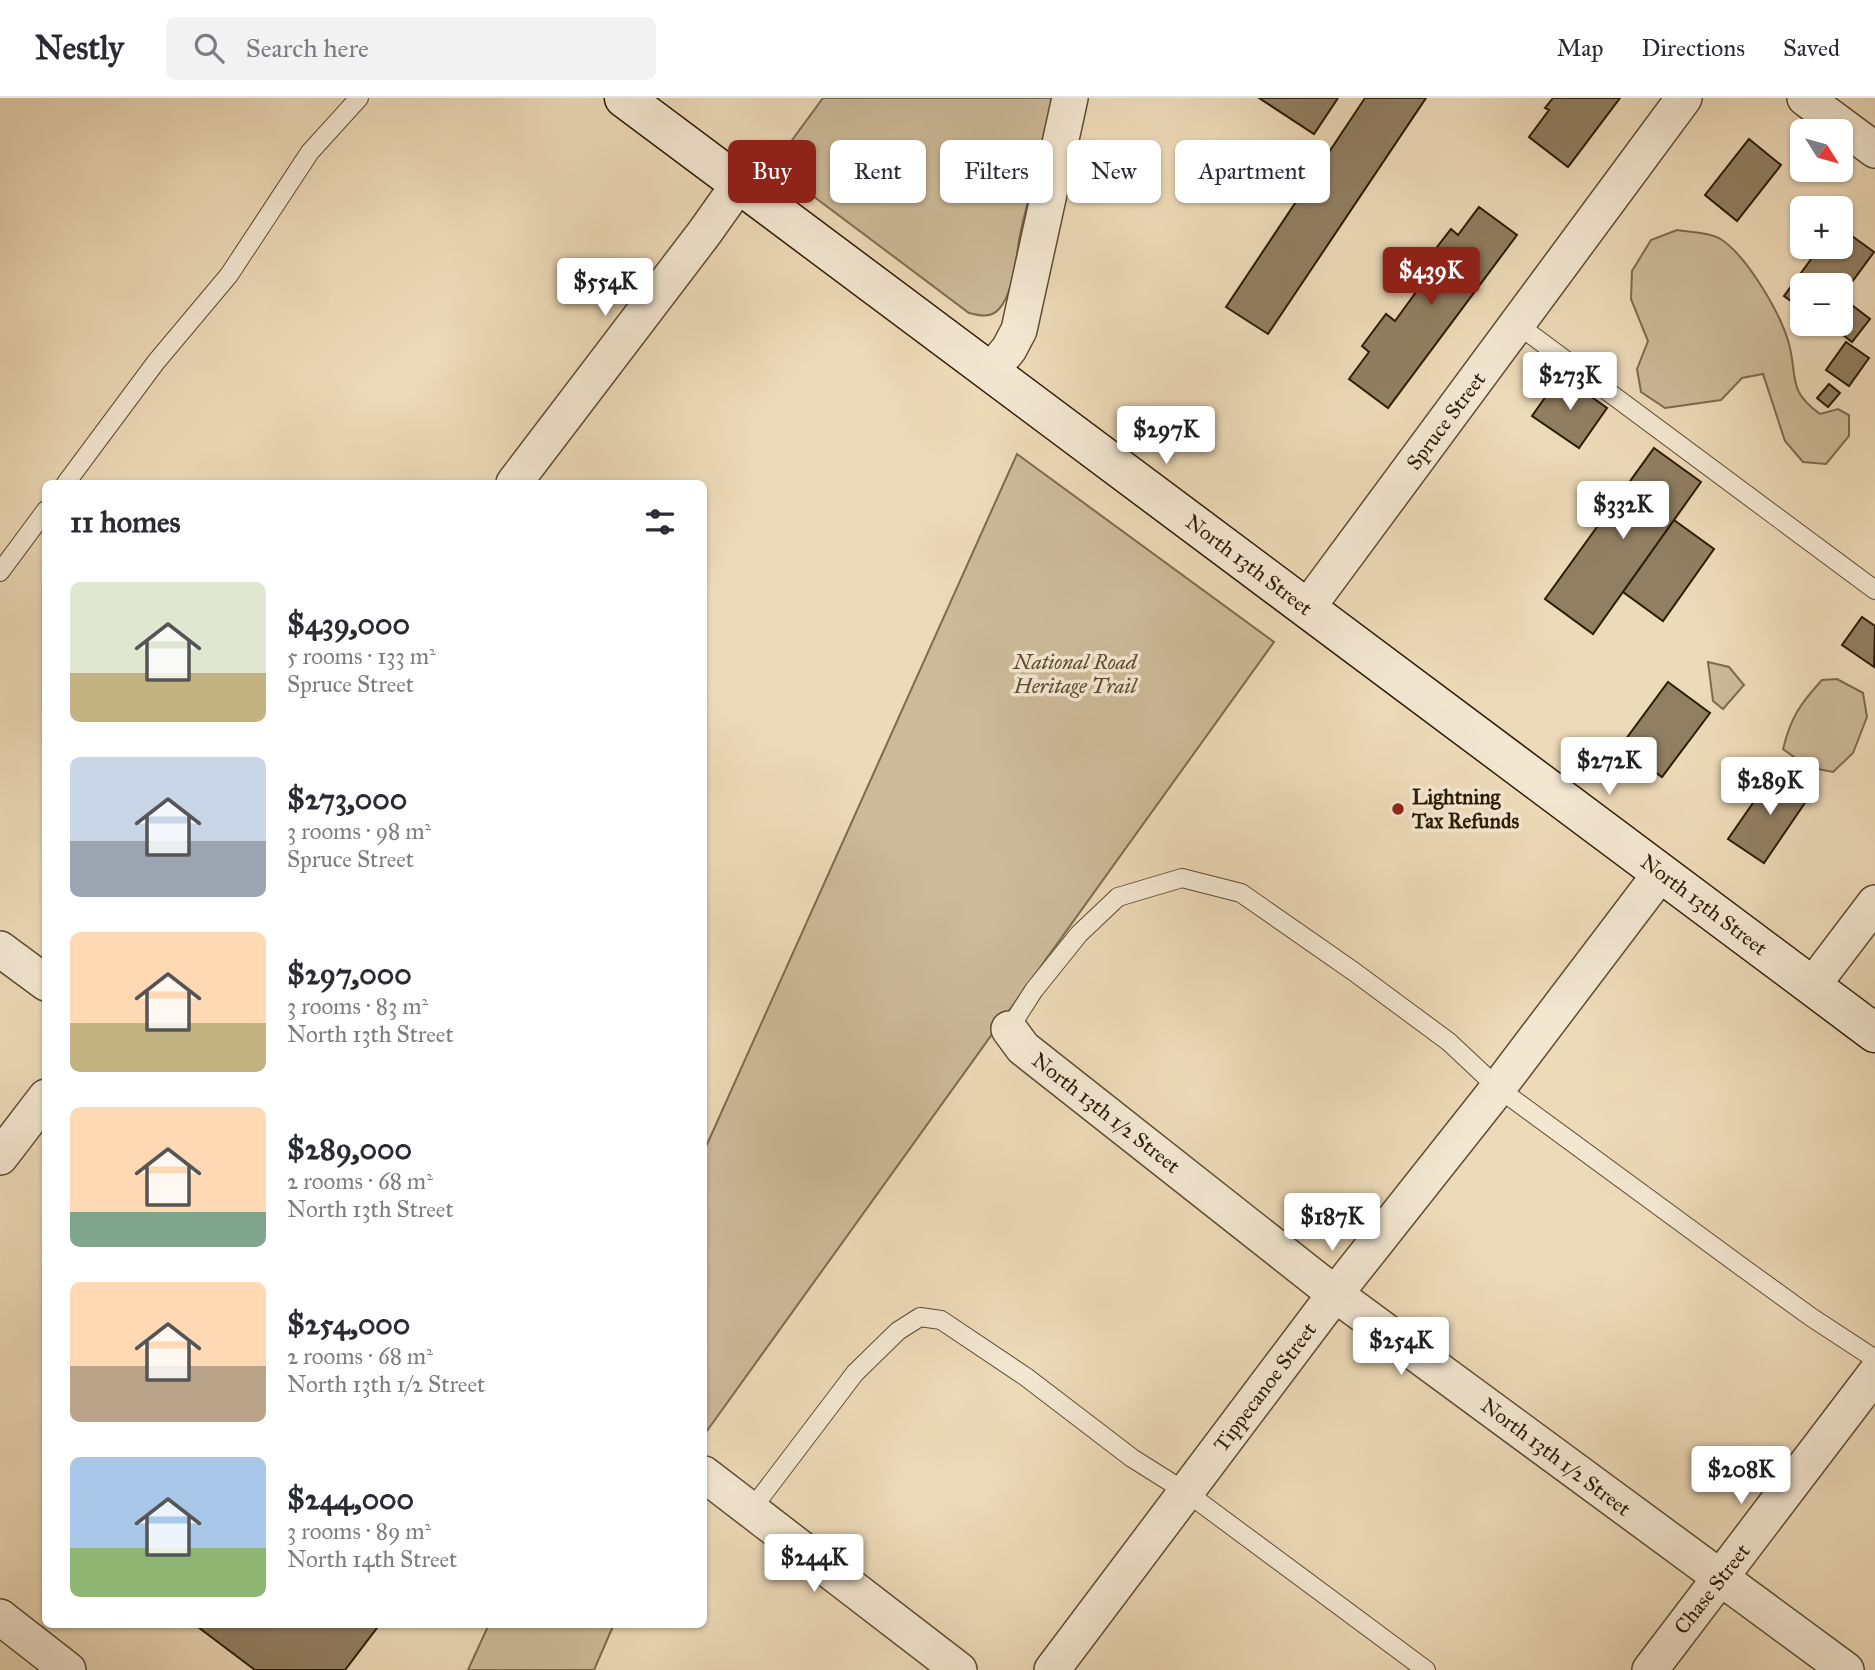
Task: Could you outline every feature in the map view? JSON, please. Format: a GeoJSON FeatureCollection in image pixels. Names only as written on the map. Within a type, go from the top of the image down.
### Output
{"type":"FeatureCollection","features":[{"type":"Feature","properties":{"kind":"main road","name":"North 13th Street"},"geometry":{"type":"LineString","coordinates":[[624,98],[728,176]]}},
{"type":"Feature","properties":{"kind":"main road","name":"North 13th Street"},"geometry":{"type":"LineString","coordinates":[[764,203],[1875,1033]]}},
{"type":"Feature","properties":{"kind":"street"},"geometry":{"type":"LineString","coordinates":[[990,372],[1009,349],[1019,330],[1070,98]]}},
{"type":"Feature","properties":{"kind":"street","name":"Spruce Street"},"geometry":{"type":"LineString","coordinates":[[1307,608],[1685,98]]}},
{"type":"Feature","properties":{"kind":"street"},"geometry":{"type":"LineString","coordinates":[[1805,98],[1875,150]]}},
{"type":"Feature","properties":{"kind":"street"},"geometry":{"type":"LineString","coordinates":[[516,480],[728,200]]}},
{"type":"Feature","properties":{"kind":"street","name":"Tippecanoe Street"},"geometry":{"type":"LineString","coordinates":[[1052,1670],[1335,1294],[1499,1088],[1661,873]]}},
{"type":"Feature","properties":{"kind":"street"},"geometry":{"type":"LineString","coordinates":[[1812,986],[1875,902]]}},
{"type":"Feature","properties":{"kind":"street"},"geometry":{"type":"LineString","coordinates":[[0,949],[42,980]]}},
{"type":"Feature","properties":{"kind":"street","name":"North 13th 1/2 Street"},"geometry":{"type":"LineString","coordinates":[[1009,1030],[1023,1048],[1335,1294],[1846,1670]]}},
{"type":"Feature","properties":{"kind":"street"},"geometry":{"type":"LineString","coordinates":[[0,1157],[42,1102]]}},
{"type":"Feature","properties":{"kind":"street","name":"Chase Street"},"geometry":{"type":"LineString","coordinates":[[1650,1670],[1875,1374]]}},
{"type":"Feature","properties":{"kind":"street"},"geometry":{"type":"LineString","coordinates":[[707,1476],[959,1670]]}},
{"type":"Feature","properties":{"kind":"street"},"geometry":{"type":"LineString","coordinates":[[0,1617],[68,1670]]}},
{"type":"Feature","properties":{"kind":"lane"},"geometry":{"type":"LineString","coordinates":[[68,480],[156,362],[229,275],[310,152],[359,98]]}},
{"type":"Feature","properties":{"kind":"lane"},"geometry":{"type":"LineString","coordinates":[[1517,324],[1875,590]]}},
{"type":"Feature","properties":{"kind":"lane"},"geometry":{"type":"LineString","coordinates":[[0,572],[42,515]]}},
{"type":"Feature","properties":{"kind":"lane"},"geometry":{"type":"LineString","coordinates":[[1009,1030],[1034,990],[1079,934],[1118,897],[1182,878],[1241,893],[1449,1042],[1499,1088],[1811,1317],[1875,1359]]}},
{"type":"Feature","properties":{"kind":"lane"},"geometry":{"type":"LineString","coordinates":[[751,1510],[855,1373],[898,1331],[920,1317],[941,1320],[1026,1377],[1132,1458],[1186,1492],[1426,1670]]}},
{"type":"Feature","properties":{"kind":"green space"},"geometry":{"type":"Polygon","coordinates":[[[823,98],[1053,98],[1044,140],[940,140],[940,203],[1028,203],[1012,282],[999,309],[985,316],[969,313],[816,198],[816,140],[792,140],[823,98]]]}},
{"type":"Feature","properties":{"kind":"green space"},"geometry":{"type":"Polygon","coordinates":[[[1677,230],[1715,236],[1740,257],[1761,286],[1785,331],[1796,383],[1802,398],[1820,414],[1838,409],[1849,415],[1849,436],[1826,464],[1803,462],[1785,441],[1763,374],[1742,378],[1721,400],[1665,408],[1641,392],[1637,369],[1648,341],[1631,299],[1632,271],[1651,240],[1677,230]]]}},
{"type":"Feature","properties":{"kind":"green space","name":"National Road Heritage Trail"},"geometry":{"type":"Polygon","coordinates":[[[1017,454],[1274,642],[707,1431],[707,1144],[1017,454]]]}},
{"type":"Feature","properties":{"kind":"green space"},"geometry":{"type":"Polygon","coordinates":[[[1708,662],[1729,667],[1744,685],[1723,709],[1713,701],[1708,662]]]}},
{"type":"Feature","properties":{"kind":"green space"},"geometry":{"type":"Polygon","coordinates":[[[1837,679],[1863,693],[1867,717],[1853,753],[1833,772],[1808,767],[1783,749],[1793,719],[1808,696],[1822,680],[1837,679]]]}},
{"type":"Feature","properties":{"kind":"green space"},"geometry":{"type":"Polygon","coordinates":[[[487,1628],[612,1628],[594,1670],[468,1670],[487,1628]]]}},
{"type":"Feature","properties":{"kind":"building"},"geometry":{"type":"Polygon","coordinates":[[[1259,98],[1338,98],[1314,134],[1259,98]]]}},
{"type":"Feature","properties":{"kind":"building"},"geometry":{"type":"Polygon","coordinates":[[[1365,98],[1426,98],[1268,334],[1226,307],[1295,203],[1330,203],[1330,151],[1365,98]]]}},
{"type":"Feature","properties":{"kind":"building"},"geometry":{"type":"Polygon","coordinates":[[[1553,98],[1620,98],[1568,167],[1529,137],[1549,110],[1545,108],[1553,98]]]}},
{"type":"Feature","properties":{"kind":"building"},"geometry":{"type":"Polygon","coordinates":[[[1749,139],[1781,165],[1737,221],[1705,195],[1749,139]]]}},
{"type":"Feature","properties":{"kind":"building"},"geometry":{"type":"Polygon","coordinates":[[[1479,207],[1517,235],[1388,408],[1349,379],[1369,352],[1362,346],[1386,314],[1395,321],[1435,266],[1427,260],[1451,229],[1458,235],[1479,207]]]}},
{"type":"Feature","properties":{"kind":"building"},"geometry":{"type":"Polygon","coordinates":[[[1853,237],[1874,252],[1853,281],[1853,273],[1801,273],[1811,259],[1853,259],[1853,237]]]}},
{"type":"Feature","properties":{"kind":"building"},"geometry":{"type":"Polygon","coordinates":[[[1790,288],[1790,300],[1784,296],[1790,288]]]}},
{"type":"Feature","properties":{"kind":"building"},"geometry":{"type":"Polygon","coordinates":[[[1853,306],[1870,319],[1852,342],[1844,336],[1853,336],[1853,306]]]}},
{"type":"Feature","properties":{"kind":"building"},"geometry":{"type":"Polygon","coordinates":[[[1846,342],[1869,358],[1849,386],[1826,370],[1846,342]]]}},
{"type":"Feature","properties":{"kind":"building"},"geometry":{"type":"Polygon","coordinates":[[[1561,375],[1607,408],[1579,448],[1532,416],[1561,375]]]}},
{"type":"Feature","properties":{"kind":"building"},"geometry":{"type":"Polygon","coordinates":[[[1829,384],[1840,393],[1828,407],[1817,398],[1829,384]]]}},
{"type":"Feature","properties":{"kind":"building"},"geometry":{"type":"Polygon","coordinates":[[[1654,448],[1701,482],[1593,634],[1545,599],[1654,448]]]}},
{"type":"Feature","properties":{"kind":"building"},"geometry":{"type":"Polygon","coordinates":[[[1674,520],[1714,549],[1663,621],[1623,592],[1674,520]]]}},
{"type":"Feature","properties":{"kind":"building"},"geometry":{"type":"Polygon","coordinates":[[[1862,617],[1875,626],[1874,667],[1842,645],[1862,617]]]}},
{"type":"Feature","properties":{"kind":"building"},"geometry":{"type":"Polygon","coordinates":[[[1668,682],[1710,713],[1662,777],[1620,747],[1668,682]]]}},
{"type":"Feature","properties":{"kind":"building"},"geometry":{"type":"Polygon","coordinates":[[[1776,770],[1811,794],[1764,863],[1728,839],[1776,770]]]}},
{"type":"Feature","properties":{"kind":"building"},"geometry":{"type":"Polygon","coordinates":[[[199,1628],[377,1628],[345,1670],[255,1670],[199,1628]]]}},
{"type":"Feature","properties":{"kind":"place","name":"Lightning Tax Refunds"},"geometry":{"type":"Point","coordinates":[1398,809]}}]}
